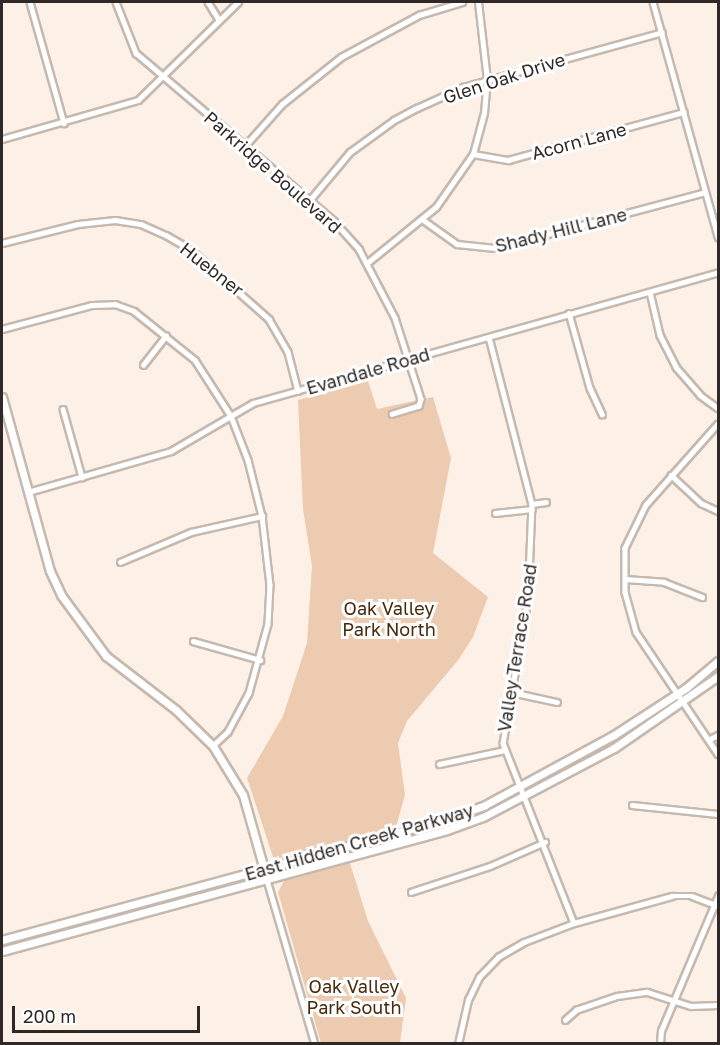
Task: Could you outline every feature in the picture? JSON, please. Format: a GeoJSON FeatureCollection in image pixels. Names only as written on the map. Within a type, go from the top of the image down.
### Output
{"type":"FeatureCollection","features":[{"type":"Feature","properties":{"kind":"main road"},"geometry":{"type":"LineString","coordinates":[[2,397],[50,571],[74,616],[106,656],[176,710],[213,746],[243,795],[267,880]]}},
{"type":"Feature","properties":{"kind":"main road","name":"East Hidden Creek Parkway"},"geometry":{"type":"LineString","coordinates":[[2,940],[450,818],[520,787],[677,694],[718,661]]}},
{"type":"Feature","properties":{"kind":"main road","name":"East Hidden Creek Parkway"},"geometry":{"type":"LineString","coordinates":[[2,951],[447,830],[525,796],[614,748],[718,676]]}},
{"type":"Feature","properties":{"kind":"street"},"geometry":{"type":"LineString","coordinates":[[30,2],[64,123]]}},
{"type":"Feature","properties":{"kind":"street","name":"Parkridge Boulevard"},"geometry":{"type":"LineString","coordinates":[[116,2],[136,53],[162,78],[334,222],[367,263],[395,318],[421,399],[419,406],[392,414]]}},
{"type":"Feature","properties":{"kind":"street"},"geometry":{"type":"LineString","coordinates":[[208,2],[218,18]]}},
{"type":"Feature","properties":{"kind":"street"},"geometry":{"type":"LineString","coordinates":[[2,139],[138,100],[162,78],[218,18],[238,2]]}},
{"type":"Feature","properties":{"kind":"street"},"geometry":{"type":"LineString","coordinates":[[244,147],[282,104],[341,57],[419,15],[462,2]]}},
{"type":"Feature","properties":{"kind":"street"},"geometry":{"type":"LineString","coordinates":[[367,263],[422,219],[450,191],[473,154],[484,113],[487,80],[478,2]]}},
{"type":"Feature","properties":{"kind":"street"},"geometry":{"type":"LineString","coordinates":[[653,2],[718,237]]}},
{"type":"Feature","properties":{"kind":"street","name":"Glen Oak Drive"},"geometry":{"type":"LineString","coordinates":[[309,201],[325,177],[350,152],[394,120],[487,80],[662,32]]}},
{"type":"Feature","properties":{"kind":"street","name":"Acorn Lane"},"geometry":{"type":"LineString","coordinates":[[473,154],[508,160],[684,112]]}},
{"type":"Feature","properties":{"kind":"street","name":"Shady Hill Lane"},"geometry":{"type":"LineString","coordinates":[[422,219],[458,244],[495,248],[705,192]]}},
{"type":"Feature","properties":{"kind":"street","name":"Huebner"},"geometry":{"type":"LineString","coordinates":[[2,243],[78,224],[115,220],[166,235],[205,261],[269,319],[288,352],[298,391]]}},
{"type":"Feature","properties":{"kind":"street","name":"Evandale Road"},"geometry":{"type":"LineString","coordinates":[[28,492],[171,451],[253,403],[718,272]]}},
{"type":"Feature","properties":{"kind":"street"},"geometry":{"type":"LineString","coordinates":[[650,292],[660,335],[676,367],[700,395],[718,408]]}},
{"type":"Feature","properties":{"kind":"street"},"geometry":{"type":"LineString","coordinates":[[2,329],[92,305],[115,304],[134,311],[195,360],[231,416],[248,460],[262,516],[270,585],[268,624],[260,660],[228,732],[213,746]]}},
{"type":"Feature","properties":{"kind":"street"},"geometry":{"type":"LineString","coordinates":[[568,314],[590,388],[602,414]]}},
{"type":"Feature","properties":{"kind":"street"},"geometry":{"type":"LineString","coordinates":[[143,365],[166,336]]}},
{"type":"Feature","properties":{"kind":"street","name":"Valley Terrace Road"},"geometry":{"type":"LineString","coordinates":[[489,337],[532,507],[528,598],[503,727],[505,750],[545,842],[574,923]]}},
{"type":"Feature","properties":{"kind":"street"},"geometry":{"type":"LineString","coordinates":[[63,409],[82,477]]}},
{"type":"Feature","properties":{"kind":"street"},"geometry":{"type":"LineString","coordinates":[[718,424],[645,505],[626,548],[625,579],[636,632],[718,754]]}},
{"type":"Feature","properties":{"kind":"street"},"geometry":{"type":"LineString","coordinates":[[671,475],[700,503],[718,511]]}},
{"type":"Feature","properties":{"kind":"street"},"geometry":{"type":"LineString","coordinates":[[495,513],[532,507],[546,502]]}},
{"type":"Feature","properties":{"kind":"street"},"geometry":{"type":"LineString","coordinates":[[120,562],[191,532],[262,516]]}},
{"type":"Feature","properties":{"kind":"street"},"geometry":{"type":"LineString","coordinates":[[625,579],[664,582],[702,597]]}},
{"type":"Feature","properties":{"kind":"street"},"geometry":{"type":"LineString","coordinates":[[193,641],[260,660]]}},
{"type":"Feature","properties":{"kind":"street"},"geometry":{"type":"LineString","coordinates":[[511,692],[558,702]]}},
{"type":"Feature","properties":{"kind":"street"},"geometry":{"type":"LineString","coordinates":[[710,739],[718,735]]}},
{"type":"Feature","properties":{"kind":"street"},"geometry":{"type":"LineString","coordinates":[[439,764],[505,750]]}},
{"type":"Feature","properties":{"kind":"street"},"geometry":{"type":"LineString","coordinates":[[632,805],[718,814]]}},
{"type":"Feature","properties":{"kind":"street"},"geometry":{"type":"LineString","coordinates":[[411,892],[490,866],[545,842]]}},
{"type":"Feature","properties":{"kind":"street"},"geometry":{"type":"LineString","coordinates":[[267,880],[315,1044]]}},
{"type":"Feature","properties":{"kind":"street"},"geometry":{"type":"LineString","coordinates":[[458,1044],[468,1000],[479,977],[498,957],[524,942],[574,923],[672,896],[692,896],[717,906]]}},
{"type":"Feature","properties":{"kind":"street"},"geometry":{"type":"LineString","coordinates":[[660,1044],[674,1001],[717,906],[718,896]]}},
{"type":"Feature","properties":{"kind":"street"},"geometry":{"type":"LineString","coordinates":[[565,1020],[576,1011],[617,996],[647,992],[690,1006],[718,1005]]}},
{"type":"Feature","properties":{"kind":"green space","name":"Oak Valley Park North"},"geometry":{"type":"Polygon","coordinates":[[[368,381],[377,409],[433,397],[451,458],[433,553],[488,597],[473,637],[459,659],[407,721],[398,743],[405,795],[396,827],[280,860],[273,857],[247,778],[283,716],[307,643],[312,566],[303,509],[298,400],[368,381]]]}},
{"type":"Feature","properties":{"kind":"green space","name":"Oak Valley Park South"},"geometry":{"type":"Polygon","coordinates":[[[350,863],[368,921],[406,998],[400,1043],[321,1043],[278,892],[284,881],[350,863]]]}}]}
